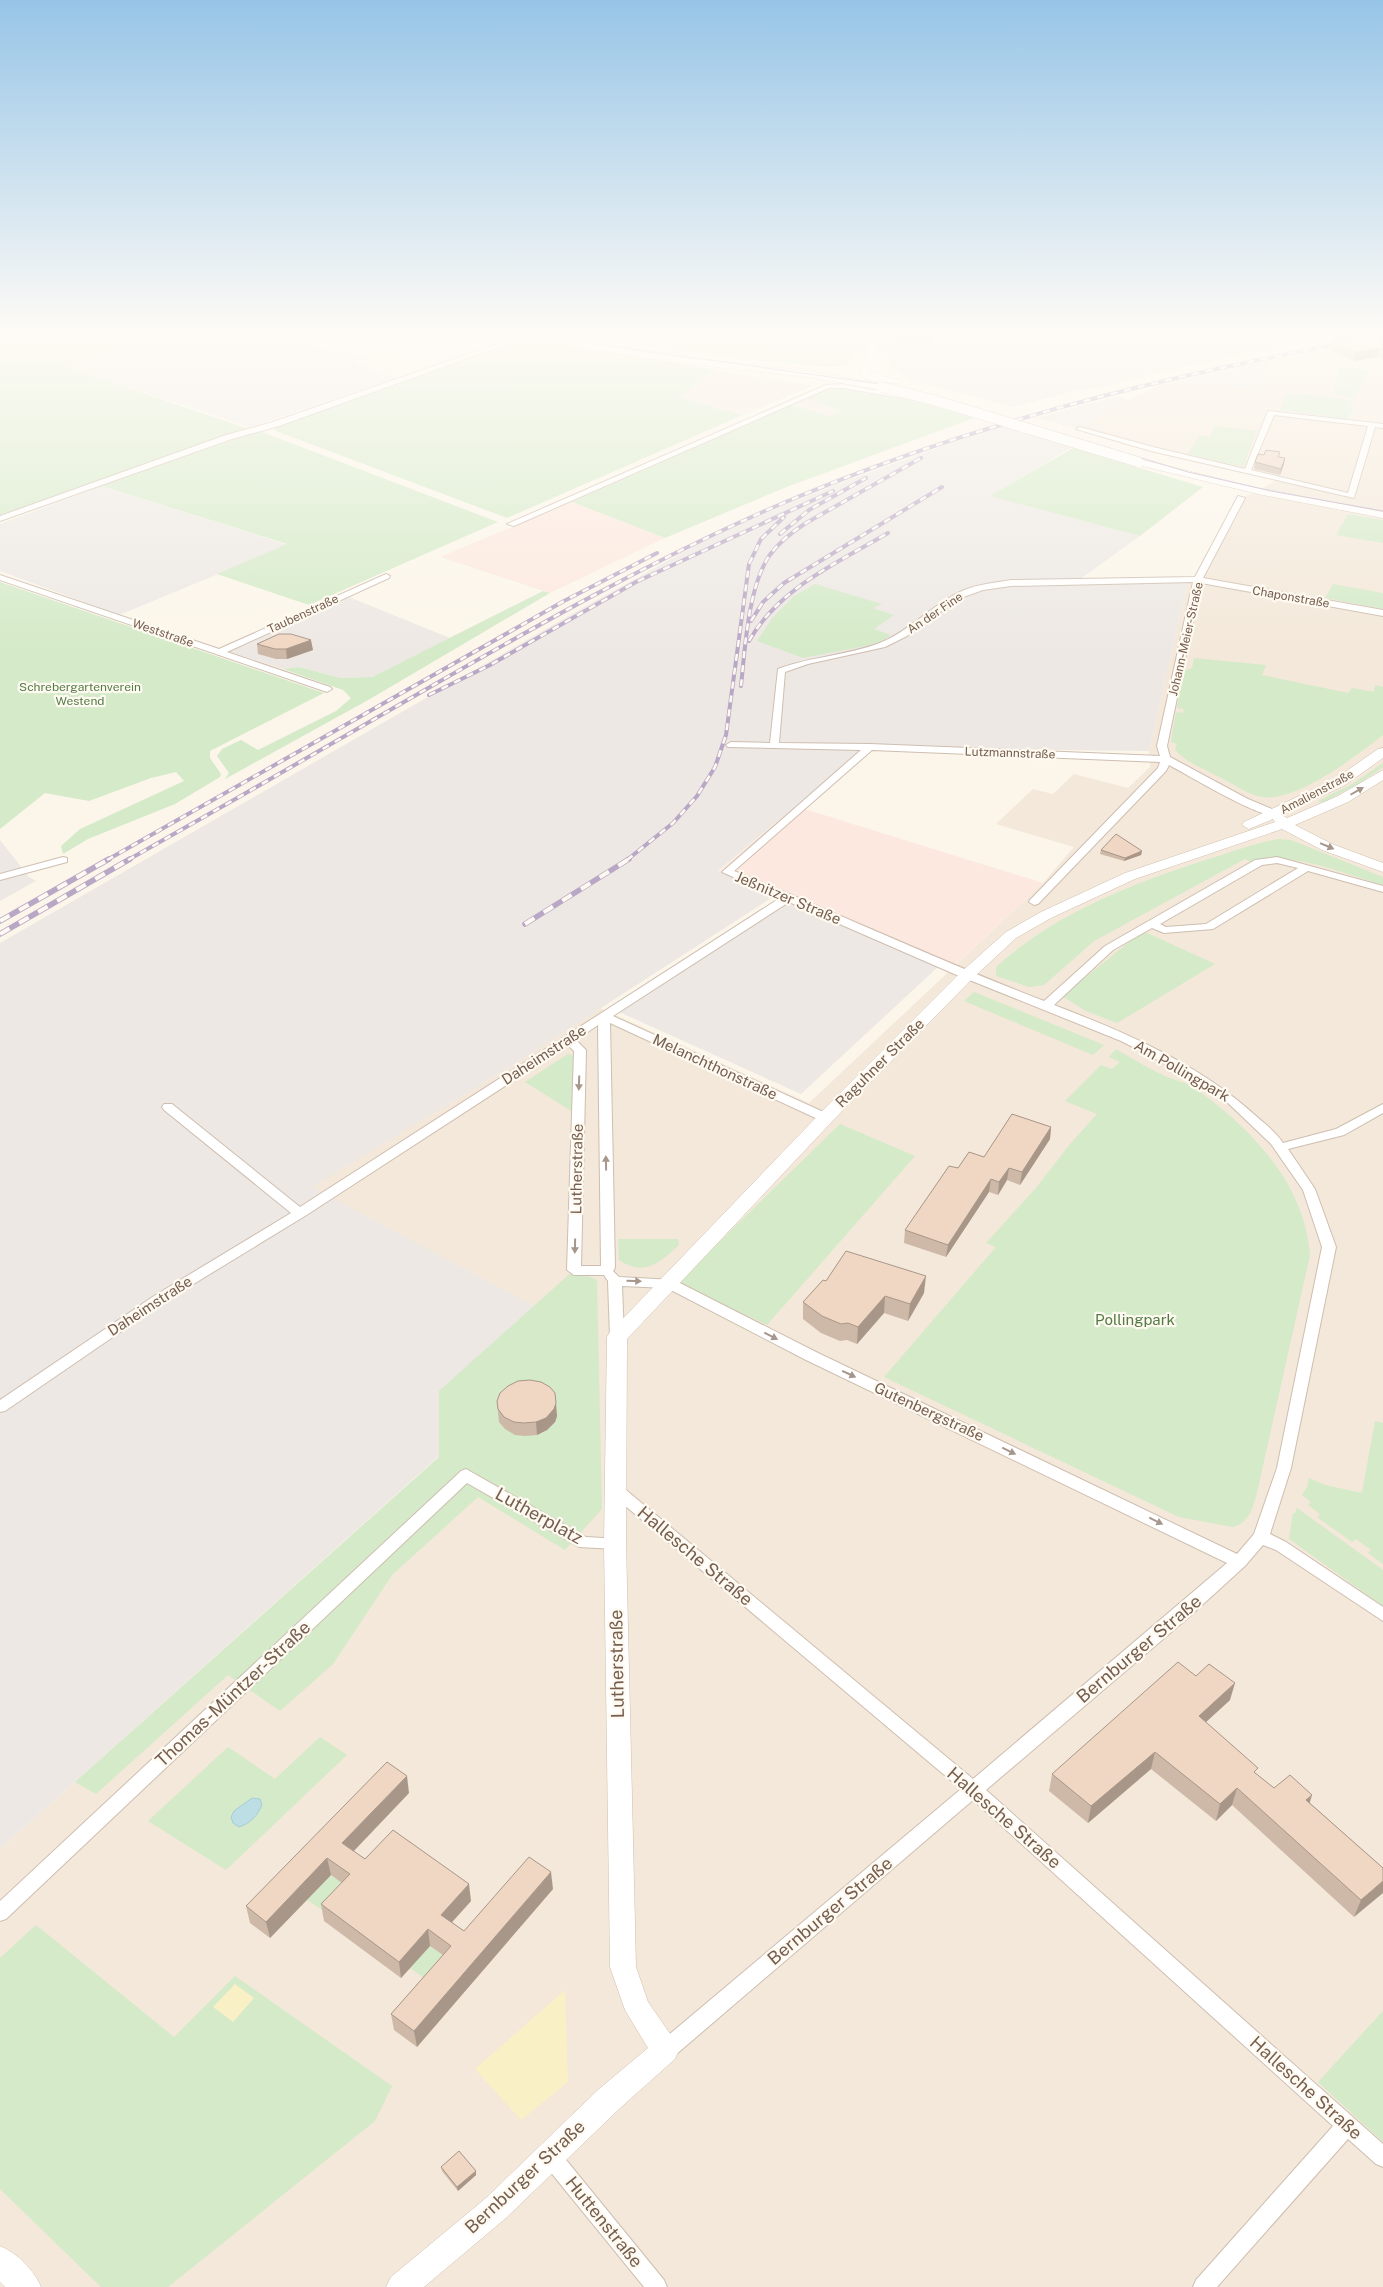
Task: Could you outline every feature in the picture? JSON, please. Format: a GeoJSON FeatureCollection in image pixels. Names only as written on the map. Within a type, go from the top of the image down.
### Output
{"type":"FeatureCollection","features":[{"type":"Feature","properties":{"kind":"main road"},"geometry":{"type":"LineString","coordinates":[[1069,441],[1138,462],[1258,491],[1383,515]]}},
{"type":"Feature","properties":{"kind":"main road"},"geometry":{"type":"LineString","coordinates":[[1102,441],[1153,456],[1268,485],[1383,506]]}},
{"type":"Feature","properties":{"kind":"main road","name":"Amalienstraße"},"geometry":{"type":"LineString","coordinates":[[1279,819],[1340,782],[1383,752]]}},
{"type":"Feature","properties":{"kind":"main road","name":"Amalienstraße"},"geometry":{"type":"LineString","coordinates":[[1279,819],[1297,819],[1343,798],[1383,774]]}},
{"type":"Feature","properties":{"kind":"main road"},"geometry":{"type":"LineString","coordinates":[[1279,819],[1308,837],[1383,868]]}},
{"type":"Feature","properties":{"kind":"main road","name":"Raguhner Straße"},"geometry":{"type":"LineString","coordinates":[[617,1337],[826,1118],[967,975],[1011,935],[1027,925],[1108,886],[1279,819]]}},
{"type":"Feature","properties":{"kind":"main road"},"geometry":{"type":"LineString","coordinates":[[1297,819],[1383,855]]}},
{"type":"Feature","properties":{"kind":"main road","name":"Lutherstraße"},"geometry":{"type":"LineString","coordinates":[[617,1337],[615,1543],[623,1967],[633,2004],[646,2027],[666,2050]]}},
{"type":"Feature","properties":{"kind":"main road","name":"Bernburger Straße"},"geometry":{"type":"LineString","coordinates":[[401,2287],[496,2208],[551,2157],[609,2098],[666,2050]]}},
{"type":"Feature","properties":{"kind":"main road"},"geometry":{"type":"LineString","coordinates":[[0,2261],[26,2287]]}},
{"type":"Feature","properties":{"kind":"street"},"geometry":{"type":"LineString","coordinates":[[0,519],[219,441]]}},
{"type":"Feature","properties":{"kind":"street"},"geometry":{"type":"LineString","coordinates":[[511,524],[702,441]]}},
{"type":"Feature","properties":{"kind":"street"},"geometry":{"type":"LineString","coordinates":[[1126,441],[1247,472],[1352,496],[1367,441]]}},
{"type":"Feature","properties":{"kind":"street"},"geometry":{"type":"LineString","coordinates":[[1247,472],[1260,441]]}},
{"type":"Feature","properties":{"kind":"street","name":"Johann-Meier-Straße"},"geometry":{"type":"LineString","coordinates":[[1166,759],[1162,746],[1198,580],[1241,498]]}},
{"type":"Feature","properties":{"kind":"street","name":"Taubenstraße"},"geometry":{"type":"LineString","coordinates":[[219,652],[386,576]]}},
{"type":"Feature","properties":{"kind":"street","name":"Weststraße"},"geometry":{"type":"LineString","coordinates":[[0,577],[327,690]]}},
{"type":"Feature","properties":{"kind":"street","name":"Chaponstraße"},"geometry":{"type":"LineString","coordinates":[[1198,580],[1383,613]]}},
{"type":"Feature","properties":{"kind":"street","name":"An der Fine"},"geometry":{"type":"LineString","coordinates":[[774,746],[781,671],[801,662],[882,645],[898,638],[966,592],[987,586],[1011,583],[1198,580]]}},
{"type":"Feature","properties":{"kind":"street","name":"Lutzmannstraße"},"geometry":{"type":"LineString","coordinates":[[731,745],[870,747],[1166,759],[1279,819]]}},
{"type":"Feature","properties":{"kind":"street","name":"Jeßnitzer Straße"},"geometry":{"type":"LineString","coordinates":[[870,747],[727,872],[967,975]]}},
{"type":"Feature","properties":{"kind":"street"},"geometry":{"type":"LineString","coordinates":[[1034,902],[1163,769],[1166,759]]}},
{"type":"Feature","properties":{"kind":"street"},"geometry":{"type":"LineString","coordinates":[[0,877],[63,860]]}},
{"type":"Feature","properties":{"kind":"street"},"geometry":{"type":"LineString","coordinates":[[1046,1006],[1109,948],[1259,862],[1277,860],[1383,889]]}},
{"type":"Feature","properties":{"kind":"street"},"geometry":{"type":"LineString","coordinates":[[1152,924],[1164,930],[1208,926],[1308,867]]}},
{"type":"Feature","properties":{"kind":"street","name":"Daheimstraße"},"geometry":{"type":"LineString","coordinates":[[1,1404],[143,1309],[300,1213],[789,897]]}},
{"type":"Feature","properties":{"kind":"street","name":"Am Pollingpark"},"geometry":{"type":"LineString","coordinates":[[967,975],[1124,1038],[1203,1080],[1249,1114],[1281,1147],[1308,1190],[1324,1224],[1329,1247],[1284,1468],[1261,1537]]}},
{"type":"Feature","properties":{"kind":"street","name":"Melanchthonstraße"},"geometry":{"type":"LineString","coordinates":[[604,1016],[826,1118]]}},
{"type":"Feature","properties":{"kind":"street","name":"Lutherstraße"},"geometry":{"type":"LineString","coordinates":[[604,1016],[608,1268],[615,1281],[617,1337]]}},
{"type":"Feature","properties":{"kind":"street","name":"Lutherstraße"},"geometry":{"type":"LineString","coordinates":[[569,1039],[580,1050],[574,1270],[602,1271],[608,1268]]}},
{"type":"Feature","properties":{"kind":"street"},"geometry":{"type":"LineString","coordinates":[[168,1107],[300,1213]]}},
{"type":"Feature","properties":{"kind":"street"},"geometry":{"type":"LineString","coordinates":[[1281,1147],[1340,1132],[1383,1108]]}},
{"type":"Feature","properties":{"kind":"street","name":"Gutenbergstraße"},"geometry":{"type":"LineString","coordinates":[[615,1281],[669,1284],[811,1356],[1239,1562]]}},
{"type":"Feature","properties":{"kind":"street","name":"Lutherplatz"},"geometry":{"type":"LineString","coordinates":[[466,1475],[584,1543],[615,1543]]}},
{"type":"Feature","properties":{"kind":"street","name":"Thomas-Müntzer-Straße"},"geometry":{"type":"LineString","coordinates":[[0,1913],[466,1475]]}},
{"type":"Feature","properties":{"kind":"street","name":"Hallesche Straße"},"geometry":{"type":"LineString","coordinates":[[615,1489],[973,1789],[1383,2157]]}},
{"type":"Feature","properties":{"kind":"street"},"geometry":{"type":"LineString","coordinates":[[1261,1537],[1281,1546],[1383,1615]]}},
{"type":"Feature","properties":{"kind":"street","name":"Bernburger Straße"},"geometry":{"type":"LineString","coordinates":[[666,2050],[1159,1633],[1239,1562],[1261,1537]]}},
{"type":"Feature","properties":{"kind":"street"},"geometry":{"type":"LineString","coordinates":[[1203,2287],[1347,2125]]}},
{"type":"Feature","properties":{"kind":"street","name":"Huttenstraße"},"geometry":{"type":"LineString","coordinates":[[551,2157],[657,2287]]}},
{"type":"Feature","properties":{"kind":"shaded area"},"geometry":{"type":"Polygon","coordinates":[[[958,441],[1052,441],[1072,447],[991,496],[1140,536],[1076,582],[1188,581],[1149,751],[864,748],[718,871],[776,895],[505,1070],[312,1187],[534,1306],[440,1391],[439,1456],[0,1849],[0,943],[586,606],[720,532],[837,484],[958,441]]]}},
{"type":"Feature","properties":{"kind":"shaded area"},"geometry":{"type":"Polygon","coordinates":[[[1126,441],[1383,441],[1383,2287],[0,2287],[0,1849],[439,1457],[439,1391],[533,1306],[311,1187],[505,1070],[600,1008],[809,1103],[1043,883],[1074,847],[996,824],[1033,789],[1053,794],[1074,774],[1128,788],[1150,767],[1149,751],[1188,581],[1198,580],[1241,498],[1258,491],[1277,479],[1126,441]]]}},
{"type":"Feature","properties":{"kind":"shaded area"},"geometry":{"type":"Polygon","coordinates":[[[102,486],[288,545],[119,615],[0,571],[0,524],[102,486]]]}},
{"type":"Feature","properties":{"kind":"shaded area"},"geometry":{"type":"Polygon","coordinates":[[[572,502],[665,538],[550,593],[440,557],[572,502]]]}},
{"type":"Feature","properties":{"kind":"shaded area"},"geometry":{"type":"Polygon","coordinates":[[[349,597],[450,638],[372,677],[341,678],[299,667],[283,669],[228,651],[349,597]]]}},
{"type":"Feature","properties":{"kind":"shaded area"},"geometry":{"type":"Polygon","coordinates":[[[795,806],[1043,883],[953,967],[718,872],[795,806]]]}},
{"type":"Feature","properties":{"kind":"shaded area"},"geometry":{"type":"Polygon","coordinates":[[[0,840],[29,877],[36,881],[0,901],[0,840]]]}},
{"type":"Feature","properties":{"kind":"shaded area"},"geometry":{"type":"Polygon","coordinates":[[[787,902],[938,967],[801,1094],[619,1012],[787,902]]]}},
{"type":"Feature","properties":{"kind":"green space"},"geometry":{"type":"Polygon","coordinates":[[[0,441],[210,441],[0,516],[0,441]]]}},
{"type":"Feature","properties":{"kind":"green space"},"geometry":{"type":"Polygon","coordinates":[[[231,441],[285,441],[498,522],[309,605],[217,574],[287,544],[102,486],[231,441]]]}},
{"type":"Feature","properties":{"kind":"green space"},"geometry":{"type":"Polygon","coordinates":[[[302,441],[684,441],[507,518],[302,441]]]}},
{"type":"Feature","properties":{"kind":"green space"},"geometry":{"type":"Polygon","coordinates":[[[711,441],[912,441],[789,486],[665,538],[572,502],[711,441]]]}},
{"type":"Feature","properties":{"kind":"green space"},"geometry":{"type":"Polygon","coordinates":[[[1196,441],[1253,441],[1243,467],[1188,454],[1196,441]]]}},
{"type":"Feature","properties":{"kind":"green space"},"geometry":{"type":"Polygon","coordinates":[[[1073,448],[1203,487],[1140,536],[990,496],[1073,448]]]}},
{"type":"Feature","properties":{"kind":"green space"},"geometry":{"type":"Polygon","coordinates":[[[1348,514],[1383,520],[1383,543],[1336,535],[1348,514]]]}},
{"type":"Feature","properties":{"kind":"green space","name":"Schrebergartenverein Westend"},"geometry":{"type":"Polygon","coordinates":[[[0,582],[324,693],[210,751],[210,758],[221,774],[220,777],[175,804],[88,839],[63,854],[61,846],[80,829],[184,781],[176,772],[151,778],[89,801],[45,793],[0,829],[0,582]]]}},
{"type":"Feature","properties":{"kind":"green space"},"geometry":{"type":"Polygon","coordinates":[[[815,584],[882,604],[873,608],[894,615],[874,629],[891,635],[882,641],[865,646],[803,658],[757,641],[773,617],[794,596],[815,584]]]}},
{"type":"Feature","properties":{"kind":"green space"},"geometry":{"type":"Polygon","coordinates":[[[1333,584],[1383,593],[1383,609],[1325,598],[1333,584]]]}},
{"type":"Feature","properties":{"kind":"green space"},"geometry":{"type":"Polygon","coordinates":[[[543,591],[550,593],[370,699],[225,779],[229,773],[217,756],[222,749],[241,740],[258,750],[336,711],[351,698],[343,690],[283,669],[299,667],[341,678],[372,677],[543,591]]]}},
{"type":"Feature","properties":{"kind":"green space"},"geometry":{"type":"Polygon","coordinates":[[[1194,658],[1266,665],[1262,675],[1348,693],[1352,688],[1374,692],[1375,685],[1383,687],[1383,735],[1342,765],[1309,785],[1276,797],[1262,797],[1252,794],[1185,759],[1175,750],[1177,744],[1171,742],[1176,712],[1183,713],[1184,709],[1177,708],[1183,671],[1192,668],[1194,658]]]}},
{"type":"Feature","properties":{"kind":"green space"},"geometry":{"type":"Polygon","coordinates":[[[1383,763],[1383,767],[1358,784],[1322,803],[1318,801],[1354,783],[1383,763]]]}},
{"type":"Feature","properties":{"kind":"green space"},"geometry":{"type":"Polygon","coordinates":[[[1278,839],[1291,840],[1383,877],[1383,885],[1299,861],[1266,859],[1251,862],[1245,859],[1094,941],[1044,985],[1029,987],[996,976],[996,967],[1019,948],[1070,915],[1098,901],[1183,867],[1245,847],[1278,839]]]}},
{"type":"Feature","properties":{"kind":"green space"},"geometry":{"type":"Polygon","coordinates":[[[1143,931],[1215,964],[1117,1023],[1086,1011],[1062,996],[1143,931]]]}},
{"type":"Feature","properties":{"kind":"green space"},"geometry":{"type":"Polygon","coordinates":[[[974,992],[1104,1045],[1093,1055],[964,1001],[974,992]]]}},
{"type":"Feature","properties":{"kind":"green space","name":"Pollingpark"},"geometry":{"type":"Polygon","coordinates":[[[1116,1049],[1160,1074],[1185,1083],[1201,1092],[1244,1129],[1272,1160],[1283,1177],[1301,1213],[1307,1234],[1310,1255],[1257,1494],[1248,1517],[1239,1525],[1233,1527],[1179,1517],[884,1377],[996,1247],[986,1243],[1035,1189],[1071,1143],[1097,1114],[1065,1101],[1101,1065],[1112,1069],[1120,1062],[1109,1057],[1116,1049]]]}},
{"type":"Feature","properties":{"kind":"green space"},"geometry":{"type":"Polygon","coordinates":[[[568,1054],[574,1056],[573,1112],[525,1082],[568,1054]]]}},
{"type":"Feature","properties":{"kind":"green space"},"geometry":{"type":"Polygon","coordinates":[[[840,1124],[915,1156],[767,1325],[677,1283],[840,1124]]]}},
{"type":"Feature","properties":{"kind":"green space"},"geometry":{"type":"Polygon","coordinates":[[[618,1239],[678,1239],[679,1245],[651,1266],[637,1267],[619,1260],[618,1239]]]}},
{"type":"Feature","properties":{"kind":"green space"},"geometry":{"type":"Polygon","coordinates":[[[574,1270],[597,1280],[602,1509],[565,1550],[478,1497],[392,1575],[333,1664],[280,1711],[228,1675],[96,1794],[75,1782],[439,1457],[439,1391],[574,1270]]]}},
{"type":"Feature","properties":{"kind":"green space"},"geometry":{"type":"Polygon","coordinates":[[[1375,1421],[1383,1423],[1383,1564],[1368,1553],[1371,1550],[1356,1539],[1352,1542],[1317,1517],[1320,1514],[1308,1505],[1311,1502],[1302,1495],[1307,1487],[1309,1478],[1325,1485],[1362,1493],[1375,1421]]]}},
{"type":"Feature","properties":{"kind":"green space"},"geometry":{"type":"Polygon","coordinates":[[[1297,1508],[1383,1570],[1383,1606],[1289,1539],[1293,1513],[1295,1513],[1297,1508]]]}},
{"type":"Feature","properties":{"kind":"green space"},"geometry":{"type":"Polygon","coordinates":[[[320,1737],[347,1755],[226,1870],[148,1821],[228,1747],[275,1779],[320,1737]]]}},
{"type":"Feature","properties":{"kind":"green space"},"geometry":{"type":"Polygon","coordinates":[[[331,1875],[353,1891],[330,1915],[307,1900],[331,1875]]]}},
{"type":"Feature","properties":{"kind":"green space"},"geometry":{"type":"Polygon","coordinates":[[[36,1925],[174,2037],[235,1976],[392,2086],[375,2121],[168,2287],[101,2287],[0,2189],[0,1958],[36,1925]]]}},
{"type":"Feature","properties":{"kind":"green space"},"geometry":{"type":"Polygon","coordinates":[[[430,1946],[454,1962],[434,1985],[410,1968],[430,1946]]]}},
{"type":"Feature","properties":{"kind":"green space"},"geometry":{"type":"Polygon","coordinates":[[[1383,2011],[1383,2142],[1318,2082],[1383,2011]]]}},
{"type":"Feature","properties":{"kind":"sand"},"geometry":{"type":"Polygon","coordinates":[[[235,1984],[254,1998],[233,2022],[213,2007],[235,1984]]]}},
{"type":"Feature","properties":{"kind":"sand"},"geometry":{"type":"Polygon","coordinates":[[[565,1990],[568,2082],[521,2120],[475,2069],[565,1990]]]}},
{"type":"Feature","properties":{"kind":"water"},"geometry":{"type":"Polygon","coordinates":[[[252,1798],[260,1799],[262,1805],[253,1819],[239,1827],[233,1823],[231,1817],[234,1811],[252,1798]]]}},
{"type":"Feature","properties":{"kind":"building"},"geometry":{"type":"Polygon","coordinates":[[[1266,450],[1280,452],[1278,457],[1285,458],[1281,469],[1255,462],[1258,454],[1264,455],[1266,450]]]}},
{"type":"Feature","properties":{"kind":"building"},"geometry":{"type":"Polygon","coordinates":[[[279,634],[291,634],[311,640],[286,649],[275,649],[257,644],[279,634]]]}},
{"type":"Feature","properties":{"kind":"building"},"geometry":{"type":"Polygon","coordinates":[[[1116,834],[1142,851],[1125,858],[1101,850],[1116,834]]]}},
{"type":"Feature","properties":{"kind":"building"},"geometry":{"type":"Polygon","coordinates":[[[1012,1114],[1051,1127],[1022,1172],[1009,1168],[999,1182],[991,1179],[948,1245],[905,1230],[949,1166],[958,1168],[969,1152],[984,1157],[1012,1114]]]}},
{"type":"Feature","properties":{"kind":"building"},"geometry":{"type":"Polygon","coordinates":[[[846,1251],[926,1276],[910,1304],[885,1296],[858,1327],[848,1323],[841,1324],[822,1316],[803,1302],[823,1280],[826,1281],[846,1251]]]}},
{"type":"Feature","properties":{"kind":"building"},"geometry":{"type":"Polygon","coordinates":[[[530,1380],[541,1382],[550,1387],[555,1393],[556,1403],[554,1409],[546,1418],[536,1422],[514,1422],[504,1417],[498,1409],[497,1401],[500,1393],[518,1381],[530,1380]]]}},
{"type":"Feature","properties":{"kind":"building"},"geometry":{"type":"Polygon","coordinates":[[[1178,1662],[1196,1676],[1209,1664],[1235,1683],[1199,1716],[1258,1768],[1254,1772],[1274,1788],[1290,1775],[1312,1795],[1306,1800],[1383,1868],[1383,1881],[1361,1900],[1237,1788],[1220,1804],[1155,1752],[1091,1806],[1052,1774],[1178,1662]]]}},
{"type":"Feature","properties":{"kind":"building"},"geometry":{"type":"Polygon","coordinates":[[[387,1762],[407,1776],[342,1843],[365,1859],[393,1830],[469,1884],[441,1915],[464,1931],[529,1857],[551,1872],[414,2031],[391,2014],[451,1946],[428,1929],[399,1962],[321,1904],[350,1874],[327,1858],[266,1922],[246,1906],[387,1762]]]}},
{"type":"Feature","properties":{"kind":"building"},"geometry":{"type":"Polygon","coordinates":[[[459,2151],[476,2171],[457,2187],[441,2167],[459,2151]]]}},
{"type":"Feature","properties":{"kind":"tram line"},"geometry":{"type":"LineString","coordinates":[[1084,441],[1188,472],[1271,491],[1383,511]]}},
{"type":"Feature","properties":{"kind":"railway"},"geometry":{"type":"LineString","coordinates":[[128,860],[557,615],[686,548],[774,507],[843,479],[951,441]]}},
{"type":"Feature","properties":{"kind":"railway"},"geometry":{"type":"LineString","coordinates":[[741,686],[752,601],[756,584],[769,556],[786,538],[806,523],[921,458]]}},
{"type":"Feature","properties":{"kind":"railway"},"geometry":{"type":"LineString","coordinates":[[780,534],[809,510],[866,478]]}},
{"type":"Feature","properties":{"kind":"railway"},"geometry":{"type":"LineString","coordinates":[[751,621],[763,602],[784,583],[942,487]]}},
{"type":"Feature","properties":{"kind":"railway"},"geometry":{"type":"LineString","coordinates":[[429,695],[490,665],[636,582],[833,491]]}},
{"type":"Feature","properties":{"kind":"railway"},"geometry":{"type":"LineString","coordinates":[[627,860],[673,823],[697,796],[715,767],[726,735],[749,564],[761,539],[784,517]]}},
{"type":"Feature","properties":{"kind":"railway"},"geometry":{"type":"LineString","coordinates":[[749,641],[761,622],[793,591],[830,566],[888,533]]}},
{"type":"Feature","properties":{"kind":"railway"},"geometry":{"type":"LineString","coordinates":[[107,860],[564,601],[657,553]]}},
{"type":"Feature","properties":{"kind":"railway"},"geometry":{"type":"LineString","coordinates":[[0,921],[109,859]]}},
{"type":"Feature","properties":{"kind":"railway"},"geometry":{"type":"LineString","coordinates":[[0,934],[130,859]]}},
{"type":"Feature","properties":{"kind":"railway"},"geometry":{"type":"LineString","coordinates":[[525,924],[629,859]]}}]}
